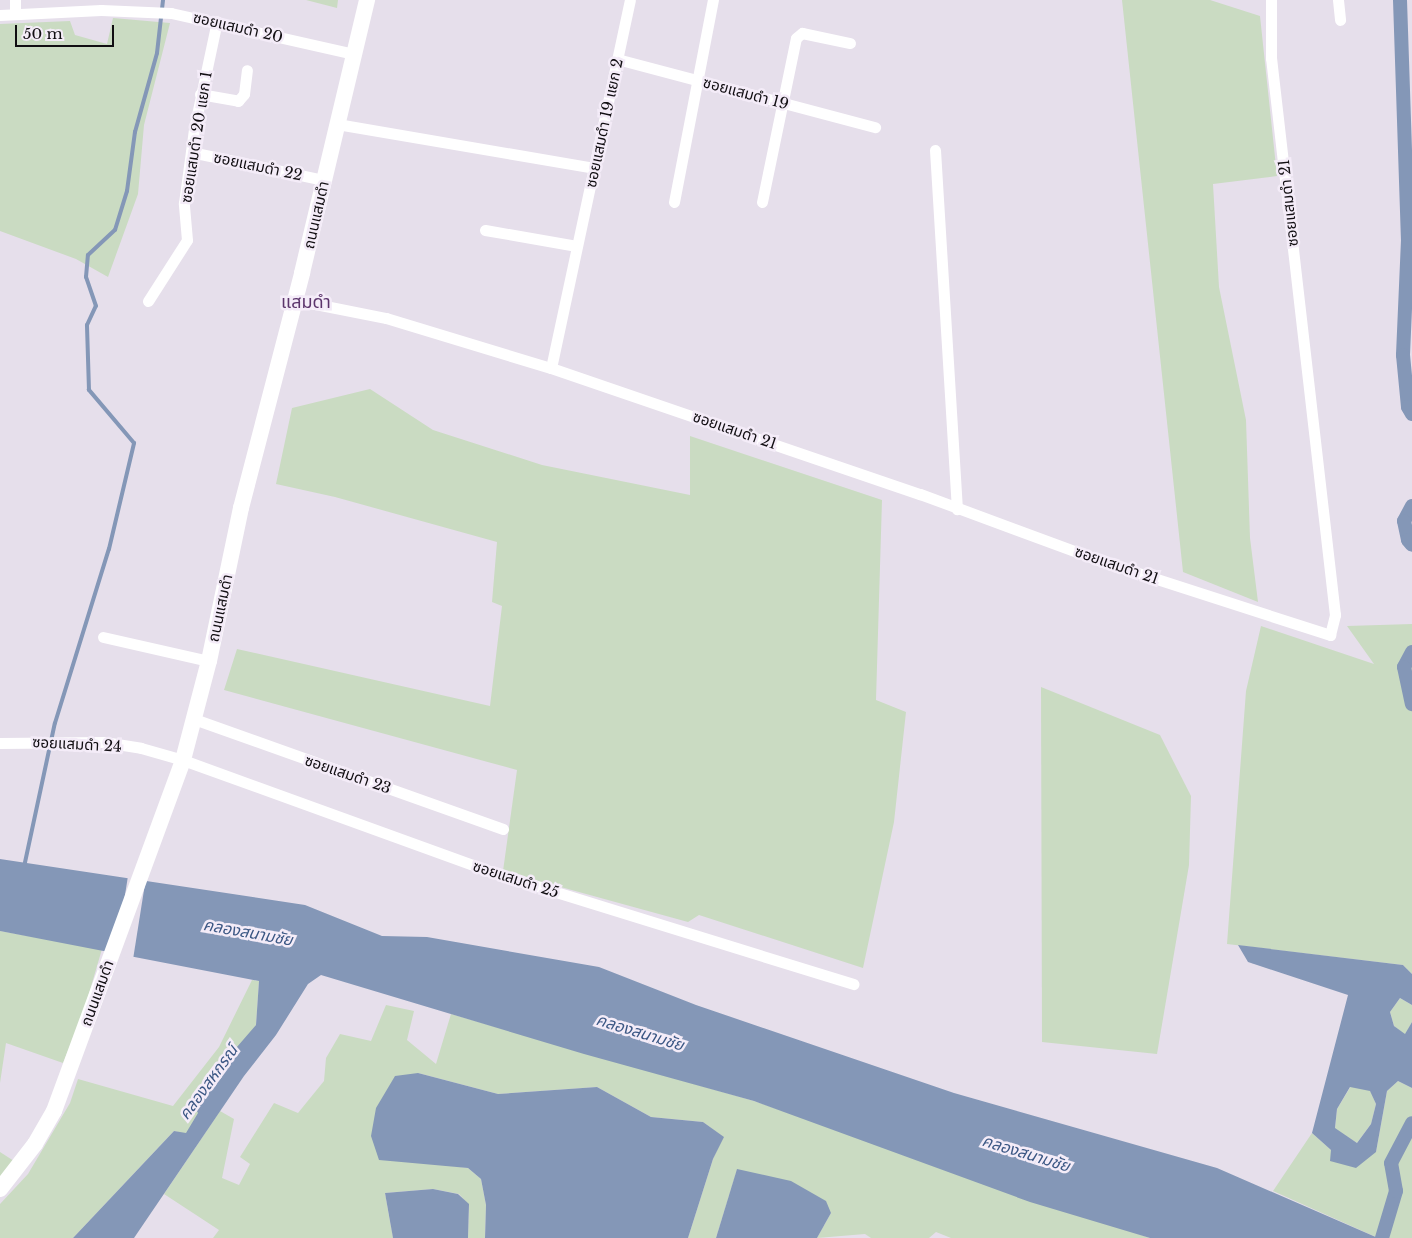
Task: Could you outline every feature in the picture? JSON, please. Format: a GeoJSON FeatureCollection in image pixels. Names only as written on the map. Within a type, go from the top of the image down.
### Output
{"type":"FeatureCollection","features":[{"type":"Feature","properties":{"kind":"street"},"geometry":{"type":"LineString","coordinates":[[14,0],[15,14]]}},
{"type":"Feature","properties":{"kind":"street","name":"ถนนแสมดำ"},"geometry":{"type":"LineString","coordinates":[[0,1190],[35,1144],[54,1111],[183,760],[209,661],[241,508],[295,300],[366,0]]}},
{"type":"Feature","properties":{"kind":"street","name":"ซอยแสมดำ 19 แยก 2"},"geometry":{"type":"LineString","coordinates":[[551,368],[630,0]]}},
{"type":"Feature","properties":{"kind":"street"},"geometry":{"type":"LineString","coordinates":[[674,202],[699,81],[713,0]]}},
{"type":"Feature","properties":{"kind":"street","name":"ซอยแสมดำ 21"},"geometry":{"type":"LineString","coordinates":[[295,300],[386,318],[551,368],[957,508],[1101,561],[1330,635],[1335,615],[1271,58],[1272,0]]}},
{"type":"Feature","properties":{"kind":"street"},"geometry":{"type":"LineString","coordinates":[[1338,0],[1340,20]]}},
{"type":"Feature","properties":{"kind":"street","name":"ซอยแสมดำ 20"},"geometry":{"type":"LineString","coordinates":[[0,15],[101,10],[171,13],[354,54]]}},
{"type":"Feature","properties":{"kind":"street","name":"ซอยแสมดำ 20 แยก 1"},"geometry":{"type":"LineString","coordinates":[[148,300],[187,240],[184,203],[191,152],[200,94],[217,22]]}},
{"type":"Feature","properties":{"kind":"street"},"geometry":{"type":"LineString","coordinates":[[762,202],[796,38],[802,33],[850,43]]}},
{"type":"Feature","properties":{"kind":"street","name":"ซอยแสมดำ 19"},"geometry":{"type":"LineString","coordinates":[[617,60],[875,126]]}},
{"type":"Feature","properties":{"kind":"street"},"geometry":{"type":"LineString","coordinates":[[200,94],[238,101],[244,94],[247,70]]}},
{"type":"Feature","properties":{"kind":"street"},"geometry":{"type":"LineString","coordinates":[[337,124],[595,168]]}},
{"type":"Feature","properties":{"kind":"street"},"geometry":{"type":"LineString","coordinates":[[935,150],[957,508]]}},
{"type":"Feature","properties":{"kind":"street","name":"ซอยแสมดำ 22"},"geometry":{"type":"LineString","coordinates":[[191,152],[324,180]]}},
{"type":"Feature","properties":{"kind":"street"},"geometry":{"type":"LineString","coordinates":[[485,230],[577,246]]}},
{"type":"Feature","properties":{"kind":"street"},"geometry":{"type":"LineString","coordinates":[[103,637],[209,661]]}},
{"type":"Feature","properties":{"kind":"street","name":"ซอยแสมดำ 23"},"geometry":{"type":"LineString","coordinates":[[194,719],[503,829]]}},
{"type":"Feature","properties":{"kind":"street","name":"ซอยแสมดำ 24"},"geometry":{"type":"LineString","coordinates":[[0,743],[104,742],[142,748],[183,760]]}},
{"type":"Feature","properties":{"kind":"street","name":"ซอยแสมดำ 25"},"geometry":{"type":"LineString","coordinates":[[183,760],[501,875],[854,984]]}},
{"type":"Feature","properties":{"kind":"green space"},"geometry":{"type":"Polygon","coordinates":[[[306,0],[338,0],[337,8],[306,0]]]}},
{"type":"Feature","properties":{"kind":"green space"},"geometry":{"type":"Polygon","coordinates":[[[1122,0],[1210,0],[1260,16],[1277,176],[1213,184],[1219,287],[1246,420],[1250,538],[1258,602],[1183,572],[1122,0]]]}},
{"type":"Feature","properties":{"kind":"green space"},"geometry":{"type":"Polygon","coordinates":[[[113,18],[170,23],[144,125],[138,194],[108,277],[76,259],[0,231],[0,24],[70,21],[75,35],[107,44],[113,18]]]}},
{"type":"Feature","properties":{"kind":"green space"},"geometry":{"type":"Polygon","coordinates":[[[370,389],[433,430],[542,465],[690,495],[690,436],[882,500],[876,700],[906,712],[894,822],[863,968],[699,915],[688,922],[503,871],[517,770],[224,690],[237,649],[490,706],[502,606],[492,602],[497,542],[335,497],[276,484],[292,408],[370,389]]]}},
{"type":"Feature","properties":{"kind":"green space"},"geometry":{"type":"Polygon","coordinates":[[[1412,624],[1412,974],[1403,965],[1227,944],[1246,691],[1261,626],[1374,664],[1347,626],[1412,624]]]}},
{"type":"Feature","properties":{"kind":"green space"},"geometry":{"type":"Polygon","coordinates":[[[1041,687],[1160,735],[1191,796],[1189,865],[1157,1054],[1042,1042],[1041,687]]]}},
{"type":"Feature","properties":{"kind":"green space"},"geometry":{"type":"Polygon","coordinates":[[[0,931],[102,949],[83,1014],[63,1063],[6,1043],[0,1083],[0,931]]]}},
{"type":"Feature","properties":{"kind":"green space"},"geometry":{"type":"Polygon","coordinates":[[[252,980],[259,981],[256,1025],[186,1134],[174,1131],[73,1238],[0,1238],[0,1204],[28,1174],[70,1103],[78,1079],[173,1106],[219,1047],[252,980]]]}},
{"type":"Feature","properties":{"kind":"green space"},"geometry":{"type":"Polygon","coordinates":[[[1400,998],[1412,1005],[1412,1022],[1405,1035],[1394,1026],[1390,1012],[1400,998]]]}},
{"type":"Feature","properties":{"kind":"green space"},"geometry":{"type":"Polygon","coordinates":[[[386,1005],[414,1011],[407,1040],[436,1064],[451,1014],[754,1101],[1150,1238],[951,1238],[936,1232],[929,1238],[871,1238],[865,1234],[817,1238],[831,1213],[737,1170],[716,1238],[688,1238],[713,1159],[723,1137],[703,1122],[651,1117],[597,1087],[498,1094],[418,1073],[438,1164],[468,1168],[481,1179],[486,1205],[485,1238],[468,1238],[469,1205],[459,1194],[433,1189],[385,1193],[393,1238],[213,1238],[219,1230],[164,1194],[220,1111],[234,1119],[222,1178],[239,1185],[250,1164],[240,1157],[274,1103],[298,1113],[324,1081],[326,1058],[340,1034],[371,1041],[386,1005]]]}},
{"type":"Feature","properties":{"kind":"green space"},"geometry":{"type":"Polygon","coordinates":[[[1398,1081],[1412,1088],[1412,1238],[1378,1238],[1273,1191],[1312,1133],[1331,1150],[1376,1152],[1387,1091],[1398,1081]]]}},
{"type":"Feature","properties":{"kind":"green space"},"geometry":{"type":"Polygon","coordinates":[[[1351,1086],[1370,1090],[1376,1104],[1371,1124],[1357,1143],[1335,1129],[1337,1109],[1351,1086]]]}},
{"type":"Feature","properties":{"kind":"green space"},"geometry":{"type":"Polygon","coordinates":[[[0,1152],[14,1161],[0,1177],[0,1152]]]}},
{"type":"Feature","properties":{"kind":"water"},"geometry":{"type":"Polygon","coordinates":[[[0,859],[305,905],[382,936],[427,937],[599,967],[696,1005],[954,1093],[1217,1168],[1378,1238],[1150,1238],[1030,1202],[754,1101],[584,1054],[321,975],[308,984],[276,1035],[244,1076],[134,1238],[73,1238],[174,1131],[186,1133],[198,1113],[191,1100],[256,1025],[259,981],[0,931],[0,859]]]}},
{"type":"Feature","properties":{"kind":"water"},"geometry":{"type":"Polygon","coordinates":[[[1238,945],[1403,965],[1412,974],[1412,1005],[1400,998],[1390,1012],[1394,1026],[1405,1034],[1412,1022],[1412,1088],[1398,1081],[1387,1091],[1376,1152],[1356,1168],[1330,1161],[1331,1150],[1312,1133],[1348,995],[1248,962],[1238,945]],[[1350,1087],[1337,1109],[1335,1128],[1357,1143],[1371,1124],[1376,1104],[1370,1091],[1350,1087]]]}},
{"type":"Feature","properties":{"kind":"water"},"geometry":{"type":"Polygon","coordinates":[[[418,1073],[498,1094],[597,1087],[651,1117],[703,1122],[724,1137],[713,1159],[688,1238],[485,1238],[486,1205],[481,1179],[468,1168],[379,1160],[371,1136],[376,1108],[395,1076],[418,1073]]]}},
{"type":"Feature","properties":{"kind":"water"},"geometry":{"type":"Polygon","coordinates":[[[737,1169],[791,1181],[826,1201],[831,1213],[817,1238],[716,1238],[737,1169]]]}},
{"type":"Feature","properties":{"kind":"water"},"geometry":{"type":"Polygon","coordinates":[[[433,1189],[458,1194],[469,1204],[468,1238],[393,1238],[385,1193],[433,1189]]]}},
{"type":"Feature","properties":{"kind":"pier"},"geometry":{"type":"Polygon","coordinates":[[[128,876],[146,879],[133,959],[115,956],[128,876]]]}},
{"type":"Feature","properties":{"kind":"waterway"},"geometry":{"type":"LineString","coordinates":[[24,867],[55,723],[109,549],[134,443],[89,390],[87,325],[96,306],[86,277],[88,255],[115,230],[127,191],[135,132],[157,53],[163,0]]}},
{"type":"Feature","properties":{"kind":"waterway"},"geometry":{"type":"LineString","coordinates":[[1400,0],[1408,240],[1403,355],[1408,407],[1412,414]]}},
{"type":"Feature","properties":{"kind":"waterway"},"geometry":{"type":"LineString","coordinates":[[1412,506],[1404,521],[1408,540],[1412,545]]}},
{"type":"Feature","properties":{"kind":"waterway"},"geometry":{"type":"LineString","coordinates":[[1412,652],[1404,667],[1412,704]]}},
{"type":"Feature","properties":{"kind":"waterway"},"geometry":{"type":"LineString","coordinates":[[1382,1238],[1396,1191],[1391,1163],[1412,1123]]}},
{"type":"Feature","properties":{"kind":"district","name":"แสมดำ"},"geometry":{"type":"Point","coordinates":[306,302]}},
{"type":"Feature","properties":{"kind":"water label","name":"คลองสนามชัย"},"geometry":{"type":"Point","coordinates":[248,932]}},
{"type":"Feature","properties":{"kind":"water label","name":"คลองสนามชัย"},"geometry":{"type":"Point","coordinates":[640,1032]}},
{"type":"Feature","properties":{"kind":"water label","name":"คลองสหกรณ์"},"geometry":{"type":"Point","coordinates":[208,1082]}},
{"type":"Feature","properties":{"kind":"water label","name":"คลองสนามชัย"},"geometry":{"type":"Point","coordinates":[1026,1153]}}]}
